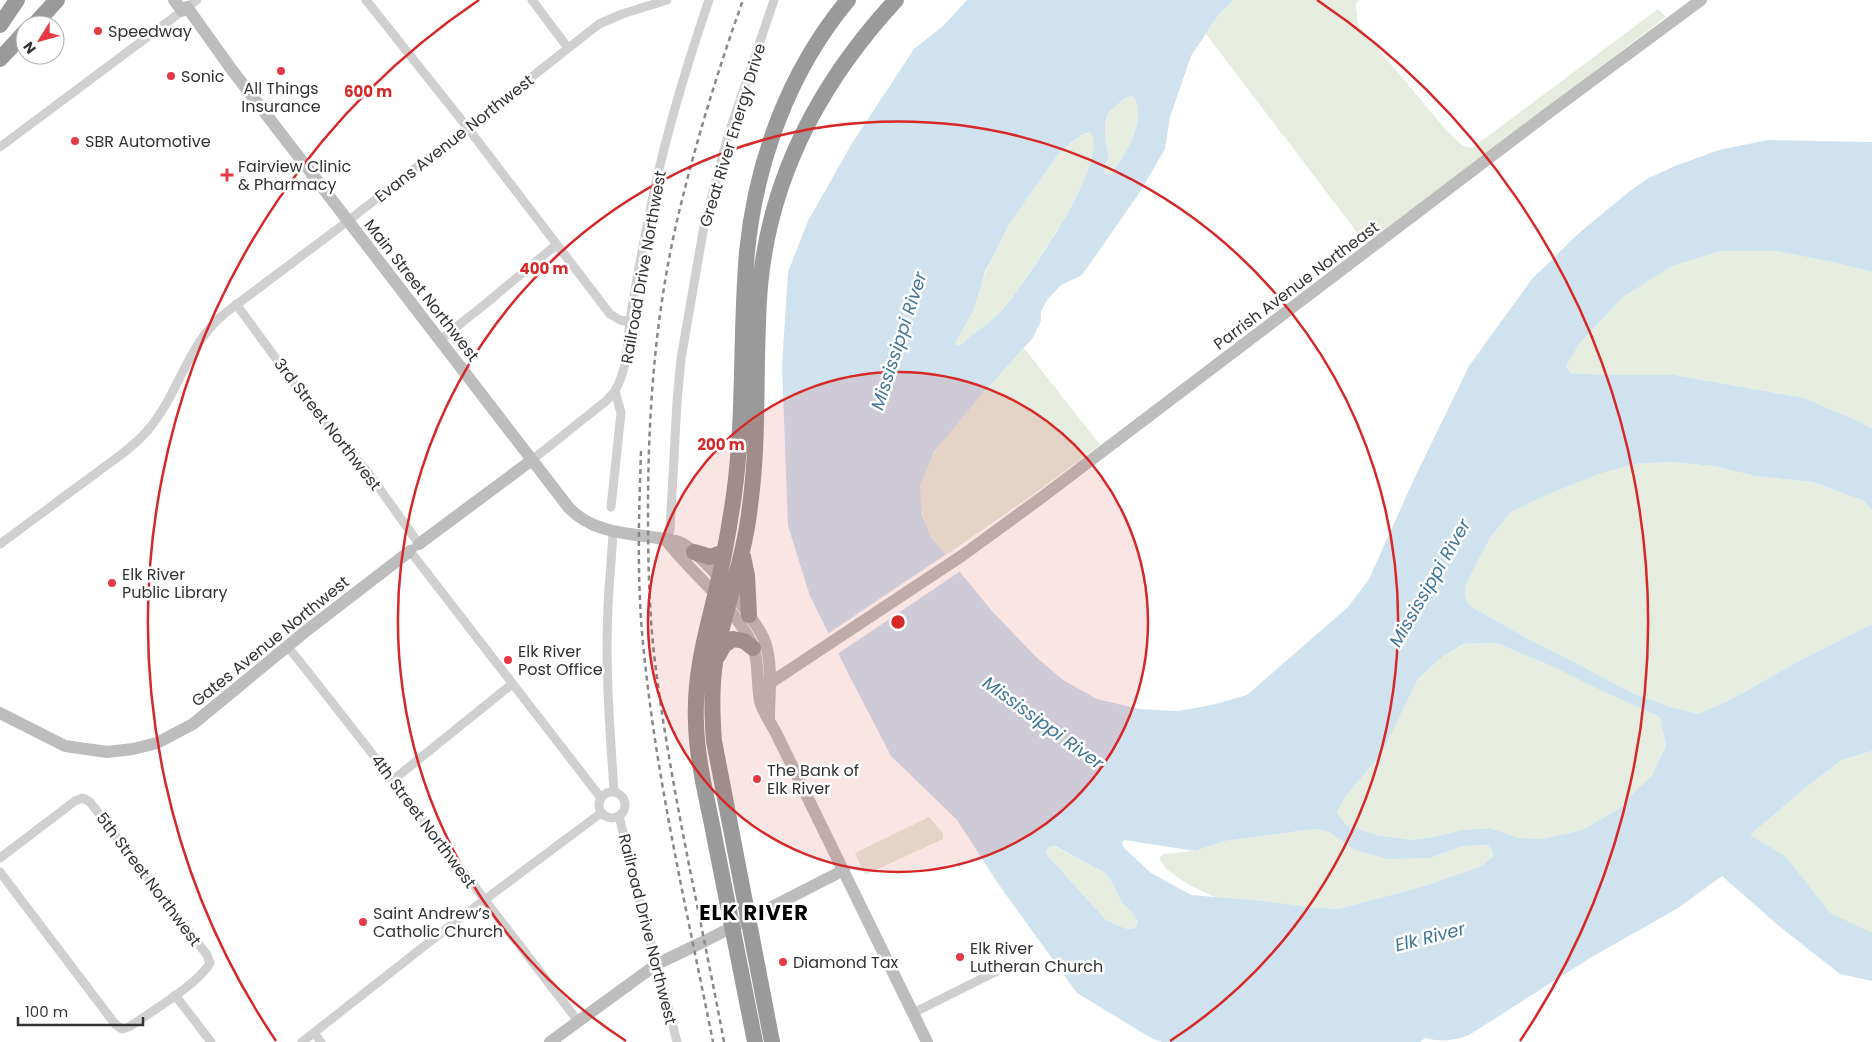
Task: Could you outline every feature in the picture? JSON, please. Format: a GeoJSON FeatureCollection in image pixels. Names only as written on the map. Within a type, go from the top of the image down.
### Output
{"type":"FeatureCollection","features":[{"type":"Feature","properties":{"kind":"highway"},"geometry":{"type":"LineString","coordinates":[[0,25],[17,0]]}},
{"type":"Feature","properties":{"kind":"highway"},"geometry":{"type":"LineString","coordinates":[[40,15],[51,0]]}},
{"type":"Feature","properties":{"kind":"highway"},"geometry":{"type":"LineString","coordinates":[[42,15],[57,0]]}},
{"type":"Feature","properties":{"kind":"highway"},"geometry":{"type":"LineString","coordinates":[[772,1042],[714,742],[712,691],[723,593],[724,552],[737,473],[747,254],[756,191],[774,131],[791,89],[821,37],[848,0]]}},
{"type":"Feature","properties":{"kind":"highway"},"geometry":{"type":"LineString","coordinates":[[755,1042],[699,757],[696,725],[696,686],[699,658],[723,593],[742,552],[753,482],[760,284],[770,222],[790,162],[813,111],[854,49],[896,0]]}},
{"type":"Feature","properties":{"kind":"highway"},"geometry":{"type":"LineString","coordinates":[[0,59],[15,43]]}},
{"type":"Feature","properties":{"kind":"highway"},"geometry":{"type":"LineString","coordinates":[[694,552],[710,557],[724,552]]}},
{"type":"Feature","properties":{"kind":"highway"},"geometry":{"type":"LineString","coordinates":[[742,552],[748,576],[749,615]]}},
{"type":"Feature","properties":{"kind":"highway"},"geometry":{"type":"LineString","coordinates":[[715,662],[724,645],[733,639],[744,642],[754,648]]}},
{"type":"Feature","properties":{"kind":"main road","name":"Main Street Northwest"},"geometry":{"type":"LineString","coordinates":[[174,0],[190,4],[222,58],[575,514],[598,528],[675,540],[694,552],[723,593],[754,648],[757,666],[764,683]]}},
{"type":"Feature","properties":{"kind":"main road","name":"Parrish Avenue Northeast"},"geometry":{"type":"LineString","coordinates":[[764,683],[790,670],[963,555],[1104,451],[1700,0]]}},
{"type":"Feature","properties":{"kind":"main road","name":"Gates Avenue Northwest"},"geometry":{"type":"LineString","coordinates":[[0,713],[65,746],[107,752],[145,746],[169,738],[193,724],[334,609],[532,460]]}},
{"type":"Feature","properties":{"kind":"main road","name":"Main Street Northwest"},"geometry":{"type":"LineString","coordinates":[[666,540],[676,553],[749,615],[765,642],[768,657],[760,703],[844,870],[927,1042]]}},
{"type":"Feature","properties":{"kind":"main road"},"geometry":{"type":"LineString","coordinates":[[768,657],[775,665],[790,670]]}},
{"type":"Feature","properties":{"kind":"main road"},"geometry":{"type":"LineString","coordinates":[[550,1042],[657,964],[844,870]]}},
{"type":"Feature","properties":{"kind":"street"},"geometry":{"type":"LineString","coordinates":[[366,0],[610,314],[620,320],[630,322]]}},
{"type":"Feature","properties":{"kind":"street"},"geometry":{"type":"LineString","coordinates":[[532,0],[568,48]]}},
{"type":"Feature","properties":{"kind":"street","name":"Evans Avenue Northwest"},"geometry":{"type":"LineString","coordinates":[[0,544],[126,450],[147,432],[169,398],[189,357],[203,335],[212,324],[236,304],[348,221],[600,24],[612,18],[667,0]]}},
{"type":"Feature","properties":{"kind":"street","name":"Railroad Drive Northwest"},"geometry":{"type":"LineString","coordinates":[[615,391],[622,379],[626,364],[630,322],[657,179],[709,0]]}},
{"type":"Feature","properties":{"kind":"street","name":"Great River Energy Drive"},"geometry":{"type":"LineString","coordinates":[[666,540],[670,530],[681,359],[704,226],[728,136],[774,0]]}},
{"type":"Feature","properties":{"kind":"street"},"geometry":{"type":"LineString","coordinates":[[0,147],[164,26],[190,4]]}},
{"type":"Feature","properties":{"kind":"street"},"geometry":{"type":"LineString","coordinates":[[440,340],[556,244]]}},
{"type":"Feature","properties":{"kind":"street","name":"3rd Street Northwest"},"geometry":{"type":"LineString","coordinates":[[236,304],[316,413],[367,471],[415,547],[512,684],[601,798]]}},
{"type":"Feature","properties":{"kind":"street"},"geometry":{"type":"LineString","coordinates":[[611,507],[621,413],[615,391]]}},
{"type":"Feature","properties":{"kind":"street","name":"Gates Avenue Northwest"},"geometry":{"type":"LineString","coordinates":[[532,460],[606,401],[615,391]]}},
{"type":"Feature","properties":{"kind":"street"},"geometry":{"type":"LineString","coordinates":[[613,531],[607,646],[609,724],[614,792]]}},
{"type":"Feature","properties":{"kind":"street","name":"4th Street Northwest"},"geometry":{"type":"LineString","coordinates":[[288,647],[578,1021]]}},
{"type":"Feature","properties":{"kind":"street"},"geometry":{"type":"LineString","coordinates":[[393,780],[512,684]]}},
{"type":"Feature","properties":{"kind":"street"},"geometry":{"type":"LineString","coordinates":[[609,792],[614,792],[620,794],[626,805],[624,812],[619,816],[610,818],[601,813],[599,803],[601,798],[609,792]]}},
{"type":"Feature","properties":{"kind":"street","name":"5th Street Northwest"},"geometry":{"type":"LineString","coordinates":[[0,858],[75,801],[83,798],[90,802],[207,955],[210,963],[206,971],[175,995]]}},
{"type":"Feature","properties":{"kind":"street"},"geometry":{"type":"LineString","coordinates":[[302,1042],[455,922],[601,813]]}},
{"type":"Feature","properties":{"kind":"street","name":"Railroad Drive Northwest"},"geometry":{"type":"LineString","coordinates":[[619,816],[677,1042]]}},
{"type":"Feature","properties":{"kind":"street"},"geometry":{"type":"LineString","coordinates":[[0,872],[115,1024],[122,1029],[129,1027],[175,995],[211,1042]]}},
{"type":"Feature","properties":{"kind":"street"},"geometry":{"type":"LineString","coordinates":[[913,1013],[1005,967]]}},
{"type":"Feature","properties":{"kind":"street"},"geometry":{"type":"LineString","coordinates":[[314,1033],[321,1042]]}},
{"type":"Feature","properties":{"kind":"shaded area"},"geometry":{"type":"Polygon","coordinates":[[[1234,0],[1359,0],[1356,5],[1358,25],[1446,130],[1463,146],[1471,148],[1658,9],[1666,17],[1366,244],[1206,34],[1219,14],[1234,0]]]}},
{"type":"Feature","properties":{"kind":"shaded area"},"geometry":{"type":"Polygon","coordinates":[[[1133,96],[1137,105],[1138,115],[1133,137],[1111,175],[1105,174],[1104,169],[1109,156],[1105,139],[1105,123],[1108,113],[1125,98],[1133,96]]]}},
{"type":"Feature","properties":{"kind":"shaded area"},"geometry":{"type":"Polygon","coordinates":[[[1091,132],[1094,146],[1089,168],[1062,223],[1027,277],[1001,311],[962,344],[957,346],[955,343],[1008,226],[1064,148],[1081,136],[1091,132]]]}},
{"type":"Feature","properties":{"kind":"shaded area"},"geometry":{"type":"Polygon","coordinates":[[[1721,251],[1776,251],[1872,272],[1872,429],[1856,420],[1804,398],[1675,375],[1571,373],[1566,366],[1580,343],[1622,298],[1672,266],[1721,251]]]}},
{"type":"Feature","properties":{"kind":"shaded area"},"geometry":{"type":"Polygon","coordinates":[[[1024,348],[1100,445],[1027,499],[946,555],[931,537],[922,512],[920,485],[926,469],[936,451],[964,414],[1024,348]]]}},
{"type":"Feature","properties":{"kind":"shaded area"},"geometry":{"type":"Polygon","coordinates":[[[1672,462],[1713,466],[1755,476],[1813,482],[1864,501],[1872,510],[1872,624],[1797,662],[1730,700],[1698,714],[1674,708],[1632,693],[1528,639],[1470,606],[1465,596],[1466,584],[1490,538],[1511,512],[1599,474],[1634,464],[1672,462]]]}},
{"type":"Feature","properties":{"kind":"shaded area"},"geometry":{"type":"Polygon","coordinates":[[[1496,643],[1554,667],[1660,717],[1666,746],[1651,777],[1621,807],[1583,830],[1541,839],[1518,838],[1491,828],[1462,830],[1411,840],[1377,835],[1346,825],[1337,812],[1346,796],[1382,753],[1418,679],[1442,657],[1465,644],[1496,643]]]}},
{"type":"Feature","properties":{"kind":"shaded area"},"geometry":{"type":"Polygon","coordinates":[[[1872,751],[1872,944],[1841,929],[1750,835],[1804,789],[1842,760],[1872,751]]]}},
{"type":"Feature","properties":{"kind":"shaded area"},"geometry":{"type":"Polygon","coordinates":[[[929,817],[943,833],[943,839],[865,875],[855,853],[929,817]]]}},
{"type":"Feature","properties":{"kind":"shaded area"},"geometry":{"type":"Polygon","coordinates":[[[1314,829],[1329,832],[1355,850],[1430,858],[1463,846],[1487,845],[1492,850],[1493,856],[1482,866],[1421,887],[1338,909],[1215,897],[1187,884],[1166,869],[1159,857],[1164,854],[1195,851],[1225,841],[1314,829]]]}},
{"type":"Feature","properties":{"kind":"shaded area"},"geometry":{"type":"Polygon","coordinates":[[[1054,846],[1105,873],[1122,903],[1132,912],[1138,922],[1135,928],[1127,929],[1106,920],[1048,856],[1046,851],[1049,847],[1054,846]]]}},
{"type":"Feature","properties":{"kind":"water"},"geometry":{"type":"Polygon","coordinates":[[[967,0],[1234,0],[1219,14],[1191,56],[1170,117],[1165,149],[1138,195],[1082,275],[1061,285],[1047,300],[1041,311],[1041,321],[1032,339],[981,395],[934,452],[920,485],[922,515],[931,537],[992,611],[1035,656],[1063,680],[1097,699],[1139,709],[1178,711],[1212,705],[1247,695],[1348,607],[1369,579],[1415,477],[1469,366],[1532,279],[1579,233],[1630,191],[1647,179],[1675,166],[1719,150],[1768,140],[1872,142],[1872,272],[1776,251],[1721,251],[1672,266],[1622,298],[1580,343],[1566,366],[1571,373],[1675,375],[1804,398],[1856,420],[1872,429],[1872,510],[1864,501],[1813,482],[1755,476],[1713,466],[1672,462],[1634,464],[1599,474],[1511,512],[1490,538],[1466,584],[1465,596],[1470,606],[1528,639],[1632,693],[1674,708],[1698,714],[1730,700],[1797,662],[1872,624],[1872,751],[1842,760],[1804,789],[1750,835],[1786,857],[1830,913],[1872,933],[1872,981],[1840,974],[1779,926],[1722,876],[1678,908],[1590,958],[1469,1035],[1453,1040],[1425,1038],[1420,1042],[1162,1042],[1151,1038],[1077,993],[999,885],[957,820],[891,756],[810,596],[788,526],[782,366],[788,272],[808,221],[851,145],[914,49],[943,26],[967,0]],[[1133,96],[1125,98],[1108,113],[1105,123],[1105,139],[1109,156],[1104,169],[1105,174],[1111,175],[1128,148],[1136,126],[1137,105],[1133,96]],[[1090,132],[1080,136],[1057,156],[1008,226],[985,272],[973,311],[955,343],[957,346],[962,344],[1001,311],[1027,277],[1062,223],[1078,194],[1089,167],[1094,146],[1090,132]],[[1496,643],[1464,644],[1442,657],[1418,679],[1382,753],[1346,796],[1337,812],[1346,825],[1377,835],[1411,840],[1462,830],[1491,828],[1518,838],[1541,839],[1583,830],[1621,807],[1651,777],[1666,746],[1660,717],[1554,667],[1496,643]],[[1314,829],[1225,841],[1195,851],[1124,840],[1122,843],[1125,849],[1151,873],[1191,895],[1338,909],[1421,887],[1482,866],[1493,856],[1492,850],[1487,845],[1463,846],[1430,858],[1388,859],[1355,850],[1329,832],[1314,829]],[[1055,846],[1049,847],[1046,851],[1048,856],[1106,920],[1127,929],[1135,928],[1138,922],[1132,912],[1122,903],[1105,873],[1055,846]]]}},
{"type":"Feature","properties":{"kind":"pier"},"geometry":{"type":"Polygon","coordinates":[[[948,553],[962,570],[836,655],[826,635],[948,553]]]}},
{"type":"Feature","properties":{"kind":"railway"},"geometry":{"type":"LineString","coordinates":[[724,1042],[678,810],[656,670],[649,590],[648,472],[655,356],[672,242],[702,127],[743,0]]}},
{"type":"Feature","properties":{"kind":"railway"},"geometry":{"type":"LineString","coordinates":[[641,451],[639,587],[647,684],[672,838],[713,1042]]}},
{"type":"Feature","properties":{"kind":"place","name":"Speedway"},"geometry":{"type":"Point","coordinates":[98,31]}},
{"type":"Feature","properties":{"kind":"place","name":"All Things Insurance"},"geometry":{"type":"Point","coordinates":[281,71]}},
{"type":"Feature","properties":{"kind":"place","name":"Sonic"},"geometry":{"type":"Point","coordinates":[171,76]}},
{"type":"Feature","properties":{"kind":"place","name":"SBR Automotive"},"geometry":{"type":"Point","coordinates":[75,141]}},
{"type":"Feature","properties":{"kind":"place","name":"Fairview Clinic & Pharmacy"},"geometry":{"type":"Point","coordinates":[227,175]}},
{"type":"Feature","properties":{"kind":"place","name":"Elk River Public Library"},"geometry":{"type":"Point","coordinates":[112,583]}},
{"type":"Feature","properties":{"kind":"place","name":"Elk River Post Office"},"geometry":{"type":"Point","coordinates":[508,660]}},
{"type":"Feature","properties":{"kind":"place","name":"The Bank of Elk River"},"geometry":{"type":"Point","coordinates":[757,779]}},
{"type":"Feature","properties":{"kind":"place","name":"Saint Andrew’s Catholic Church"},"geometry":{"type":"Point","coordinates":[363,922]}},
{"type":"Feature","properties":{"kind":"place","name":"Elk River Lutheran Church"},"geometry":{"type":"Point","coordinates":[960,957]}},
{"type":"Feature","properties":{"kind":"place","name":"Diamond Tax"},"geometry":{"type":"Point","coordinates":[783,962]}},
{"type":"Feature","properties":{"kind":"district","name":"ELK RIVER"},"geometry":{"type":"Point","coordinates":[754,913]}},
{"type":"Feature","properties":{"kind":"water label","name":"Mississippi River"},"geometry":{"type":"Point","coordinates":[899,341]}},
{"type":"Feature","properties":{"kind":"water label","name":"Mississippi River"},"geometry":{"type":"Point","coordinates":[1430,583]}},
{"type":"Feature","properties":{"kind":"water label","name":"Mississippi River"},"geometry":{"type":"Point","coordinates":[1043,723]}},
{"type":"Feature","properties":{"kind":"water label","name":"Elk River"},"geometry":{"type":"Point","coordinates":[1430,937]}}]}
